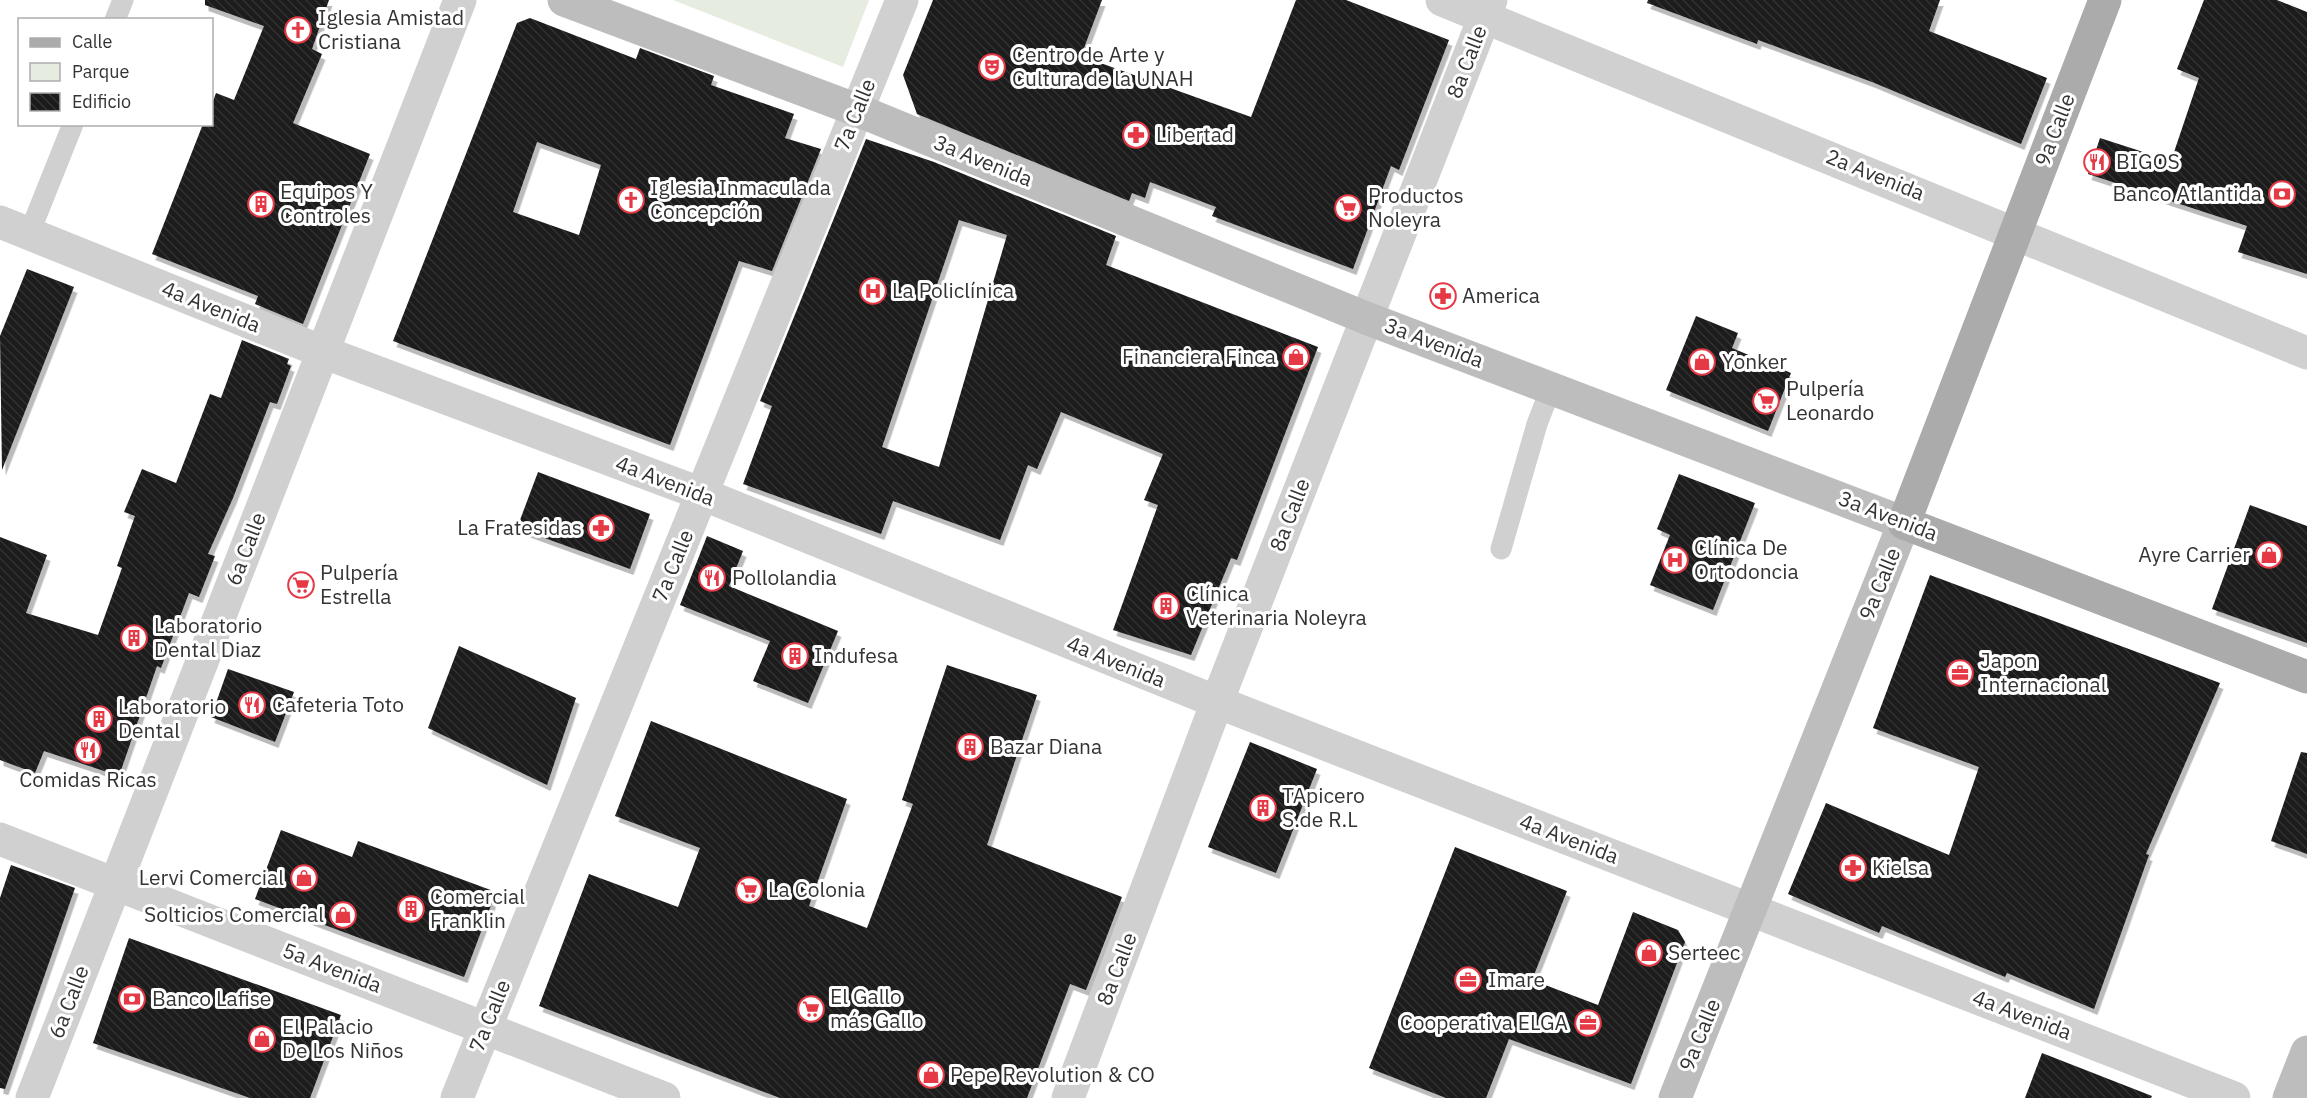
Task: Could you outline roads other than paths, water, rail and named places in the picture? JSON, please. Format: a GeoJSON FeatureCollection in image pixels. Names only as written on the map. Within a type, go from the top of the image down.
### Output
{"type":"FeatureCollection","features":[{"type":"Feature","properties":{"kind":"main road","name":"9a Calle"},"geometry":{"type":"LineString","coordinates":[[1904,522],[2105,0]]}},
{"type":"Feature","properties":{"kind":"main road","name":"3a Avenida"},"geometry":{"type":"LineString","coordinates":[[1904,522],[2307,677]]}},
{"type":"Feature","properties":{"kind":"street","name":"6a Calle"},"geometry":{"type":"LineString","coordinates":[[32,1098],[460,0]]}},
{"type":"Feature","properties":{"kind":"street","name":"3a Avenida"},"geometry":{"type":"LineString","coordinates":[[564,0],[857,110],[1366,318],[1904,522]]}},
{"type":"Feature","properties":{"kind":"street","name":"7a Calle"},"geometry":{"type":"LineString","coordinates":[[457,1098],[902,0]]}},
{"type":"Feature","properties":{"kind":"street","name":"2a Avenida"},"geometry":{"type":"LineString","coordinates":[[1442,0],[1488,8],[2307,353]]}},
{"type":"Feature","properties":{"kind":"street","name":"8a Calle"},"geometry":{"type":"LineString","coordinates":[[1068,1098],[1217,702],[1488,8]]}},
{"type":"Feature","properties":{"kind":"street","name":"4a Avenida"},"geometry":{"type":"LineString","coordinates":[[14,228],[323,352],[702,494],[1217,702],[2234,1098]]}},
{"type":"Feature","properties":{"kind":"street","name":"9a Calle"},"geometry":{"type":"LineString","coordinates":[[1675,1098],[1904,522]]}},
{"type":"Feature","properties":{"kind":"street","name":"5a Avenida"},"geometry":{"type":"LineString","coordinates":[[0,839],[664,1098]]}},
{"type":"Feature","properties":{"kind":"street"},"geometry":{"type":"LineString","coordinates":[[2289,1098],[2307,1052]]}},
{"type":"Feature","properties":{"kind":"lane"},"geometry":{"type":"LineString","coordinates":[[116,18],[123,0]]}},
{"type":"Feature","properties":{"kind":"lane"},"geometry":{"type":"LineString","coordinates":[[14,228],[72,126]]}},
{"type":"Feature","properties":{"kind":"lane"},"geometry":{"type":"LineString","coordinates":[[1501,549],[1537,424],[1551,388]]}},
{"type":"Feature","properties":{"kind":"place","name":"Iglesia Amistad Cristiana"},"geometry":{"type":"Point","coordinates":[298,30]}},
{"type":"Feature","properties":{"kind":"place","name":"Centro de Arte y Cultura de la UNAH"},"geometry":{"type":"Point","coordinates":[992,67]}},
{"type":"Feature","properties":{"kind":"place","name":"Libertad"},"geometry":{"type":"Point","coordinates":[1136,135]}},
{"type":"Feature","properties":{"kind":"place","name":"BIGOS"},"geometry":{"type":"Point","coordinates":[2097,162]}},
{"type":"Feature","properties":{"kind":"place","name":"Banco Atlantida"},"geometry":{"type":"Point","coordinates":[2282,194]}},
{"type":"Feature","properties":{"kind":"place","name":"Iglesia Inmaculada Concepción"},"geometry":{"type":"Point","coordinates":[631,200]}},
{"type":"Feature","properties":{"kind":"place","name":"Equipos Y Controles"},"geometry":{"type":"Point","coordinates":[261,204]}},
{"type":"Feature","properties":{"kind":"place","name":"Productos Noleyra"},"geometry":{"type":"Point","coordinates":[1348,208]}},
{"type":"Feature","properties":{"kind":"place","name":"La Policlínica"},"geometry":{"type":"Point","coordinates":[873,291]}},
{"type":"Feature","properties":{"kind":"place","name":"America"},"geometry":{"type":"Point","coordinates":[1443,296]}},
{"type":"Feature","properties":{"kind":"place","name":"Financiera Finca"},"geometry":{"type":"Point","coordinates":[1296,357]}},
{"type":"Feature","properties":{"kind":"place","name":"Yonker"},"geometry":{"type":"Point","coordinates":[1702,362]}},
{"type":"Feature","properties":{"kind":"place","name":"Pulpería Leonardo"},"geometry":{"type":"Point","coordinates":[1766,401]}},
{"type":"Feature","properties":{"kind":"place","name":"La Fratesidas"},"geometry":{"type":"Point","coordinates":[601,528]}},
{"type":"Feature","properties":{"kind":"place","name":"Ayre Carrier"},"geometry":{"type":"Point","coordinates":[2269,555]}},
{"type":"Feature","properties":{"kind":"place","name":"Clínica De Ortodoncia"},"geometry":{"type":"Point","coordinates":[1675,560]}},
{"type":"Feature","properties":{"kind":"place","name":"Pollolandia"},"geometry":{"type":"Point","coordinates":[712,578]}},
{"type":"Feature","properties":{"kind":"place","name":"Pulpería Estrella"},"geometry":{"type":"Point","coordinates":[301,585]}},
{"type":"Feature","properties":{"kind":"place","name":"Clínica Veterinaria Noleyra"},"geometry":{"type":"Point","coordinates":[1166,606]}},
{"type":"Feature","properties":{"kind":"place","name":"Laboratorio Dental Diaz"},"geometry":{"type":"Point","coordinates":[134,638]}},
{"type":"Feature","properties":{"kind":"place","name":"Indufesa"},"geometry":{"type":"Point","coordinates":[795,656]}},
{"type":"Feature","properties":{"kind":"place","name":"Japon Internacional"},"geometry":{"type":"Point","coordinates":[1960,673]}},
{"type":"Feature","properties":{"kind":"place","name":"Cafeteria Toto"},"geometry":{"type":"Point","coordinates":[252,705]}},
{"type":"Feature","properties":{"kind":"place","name":"Laboratorio Dental"},"geometry":{"type":"Point","coordinates":[99,719]}},
{"type":"Feature","properties":{"kind":"place","name":"Bazar Diana"},"geometry":{"type":"Point","coordinates":[970,747]}},
{"type":"Feature","properties":{"kind":"place","name":"Comidas Ricas"},"geometry":{"type":"Point","coordinates":[88,750]}},
{"type":"Feature","properties":{"kind":"place","name":"TApicero S.de R.L"},"geometry":{"type":"Point","coordinates":[1263,808]}},
{"type":"Feature","properties":{"kind":"place","name":"Kielsa"},"geometry":{"type":"Point","coordinates":[1853,868]}},
{"type":"Feature","properties":{"kind":"place","name":"Lervi Comercial"},"geometry":{"type":"Point","coordinates":[304,878]}},
{"type":"Feature","properties":{"kind":"place","name":"La Colonia"},"geometry":{"type":"Point","coordinates":[749,890]}},
{"type":"Feature","properties":{"kind":"place","name":"Comercial Franklin"},"geometry":{"type":"Point","coordinates":[411,909]}},
{"type":"Feature","properties":{"kind":"place","name":"Solticios Comercial"},"geometry":{"type":"Point","coordinates":[343,915]}},
{"type":"Feature","properties":{"kind":"place","name":"Serteec"},"geometry":{"type":"Point","coordinates":[1649,953]}},
{"type":"Feature","properties":{"kind":"place","name":"Imare"},"geometry":{"type":"Point","coordinates":[1468,980]}},
{"type":"Feature","properties":{"kind":"place","name":"Banco Lafise"},"geometry":{"type":"Point","coordinates":[132,999]}},
{"type":"Feature","properties":{"kind":"place","name":"El Gallo más Gallo"},"geometry":{"type":"Point","coordinates":[811,1009]}},
{"type":"Feature","properties":{"kind":"place","name":"Cooperativa ELGA"},"geometry":{"type":"Point","coordinates":[1588,1023]}},
{"type":"Feature","properties":{"kind":"place","name":"El Palacio De Los Niños"},"geometry":{"type":"Point","coordinates":[262,1039]}},
{"type":"Feature","properties":{"kind":"place","name":"Pepe Revolution & CO"},"geometry":{"type":"Point","coordinates":[931,1075]}}]}
